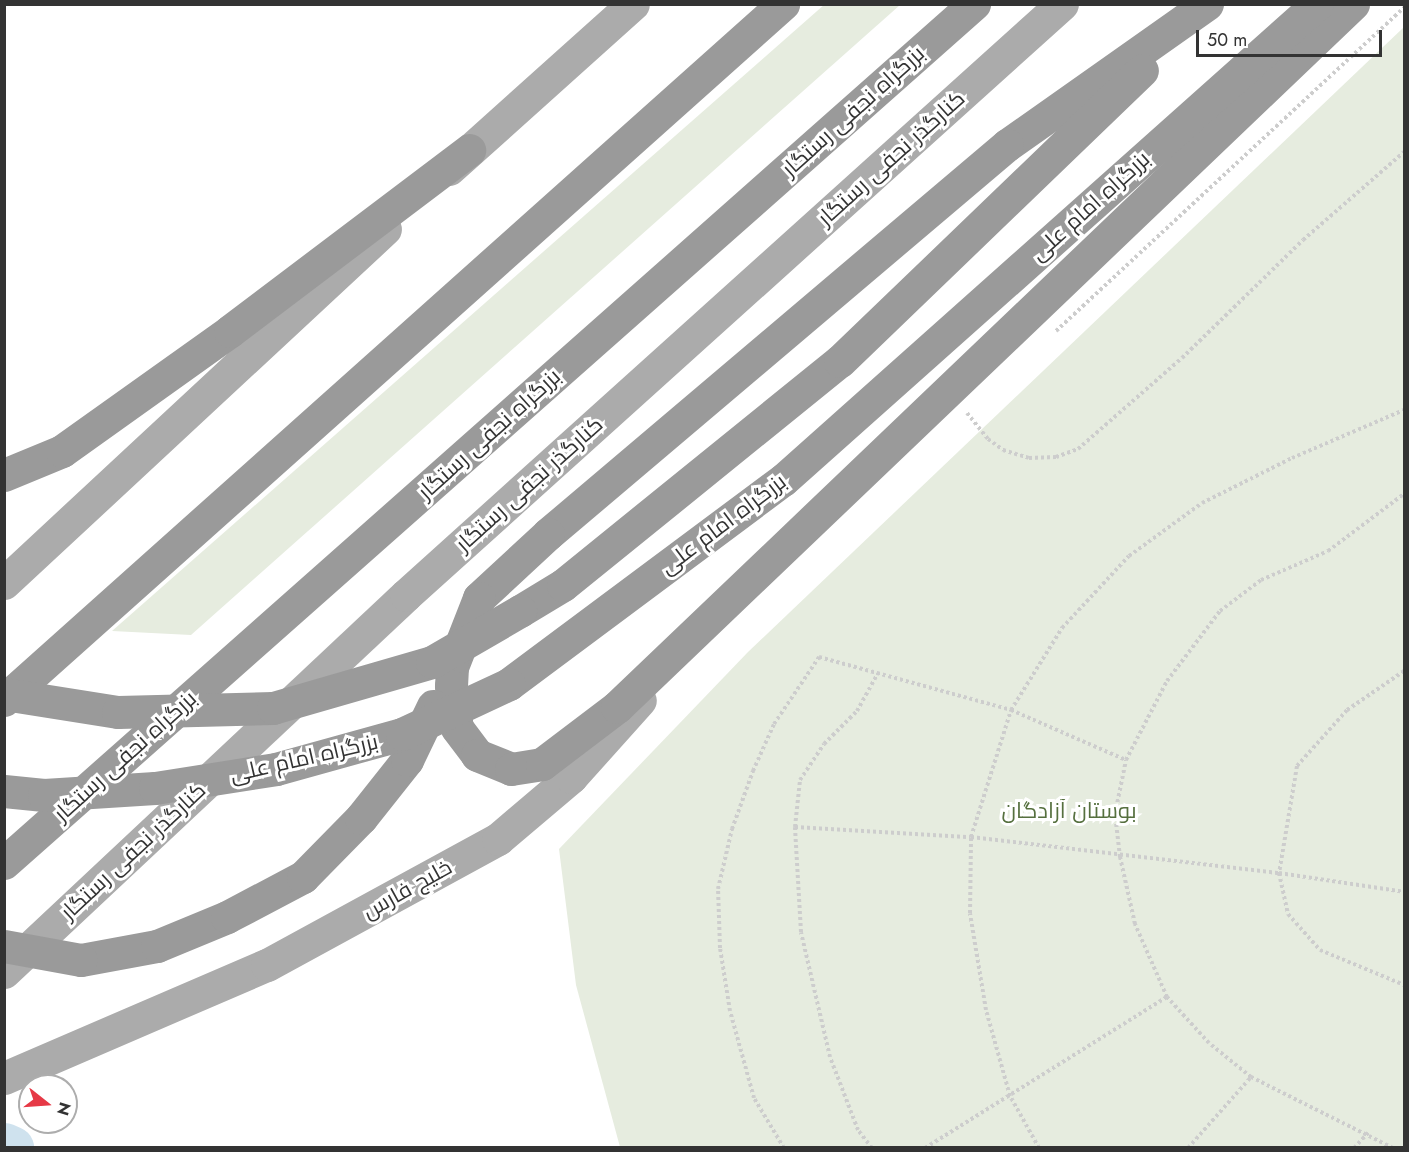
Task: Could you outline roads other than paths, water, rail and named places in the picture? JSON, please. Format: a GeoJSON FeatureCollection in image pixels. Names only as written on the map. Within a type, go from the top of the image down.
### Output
{"type":"FeatureCollection","features":[{"type":"Feature","properties":{"kind":"highway"},"geometry":{"type":"LineString","coordinates":[[4,700],[783,4]]}},
{"type":"Feature","properties":{"kind":"highway","name":"بزرگراه نجفی رستگار"},"geometry":{"type":"LineString","coordinates":[[4,863],[974,4]]}},
{"type":"Feature","properties":{"kind":"highway"},"geometry":{"type":"LineString","coordinates":[[4,694],[118,712],[273,708],[432,662],[563,585],[840,362],[1209,4]]}},
{"type":"Feature","properties":{"kind":"highway"},"geometry":{"type":"LineString","coordinates":[[4,946],[81,960],[157,946],[227,917],[303,877],[361,818],[407,760],[452,667],[478,598],[548,534],[1007,145],[1209,4]]}},
{"type":"Feature","properties":{"kind":"highway","name":"بزرگراه امام علی"},"geometry":{"type":"LineString","coordinates":[[4,791],[44,795],[155,788],[276,769],[402,734],[509,684],[783,480],[1317,4]]}},
{"type":"Feature","properties":{"kind":"highway"},"geometry":{"type":"LineString","coordinates":[[452,667],[457,728],[477,755],[511,769],[542,764],[617,707],[1353,4]]}},
{"type":"Feature","properties":{"kind":"highway"},"geometry":{"type":"LineString","coordinates":[[4,475],[62,451],[230,331],[469,150]]}},
{"type":"Feature","properties":{"kind":"main road"},"geometry":{"type":"LineString","coordinates":[[4,583],[469,150],[633,4]]}},
{"type":"Feature","properties":{"kind":"main road","name":"کنارگذر نجفی رستگار"},"geometry":{"type":"LineString","coordinates":[[4,972],[406,595],[1062,4]]}},
{"type":"Feature","properties":{"kind":"main road","name":"خلیج فارس"},"geometry":{"type":"LineString","coordinates":[[4,1078],[267,965],[498,839],[571,777],[735,593]]}},
{"type":"Feature","properties":{"kind":"waterway"},"geometry":{"type":"LineString","coordinates":[[4,1145],[11,1148]]}},
{"type":"Feature","properties":{"kind":"park label","name":"بوستان آزادگان"},"geometry":{"type":"Point","coordinates":[1069,811]}}]}
